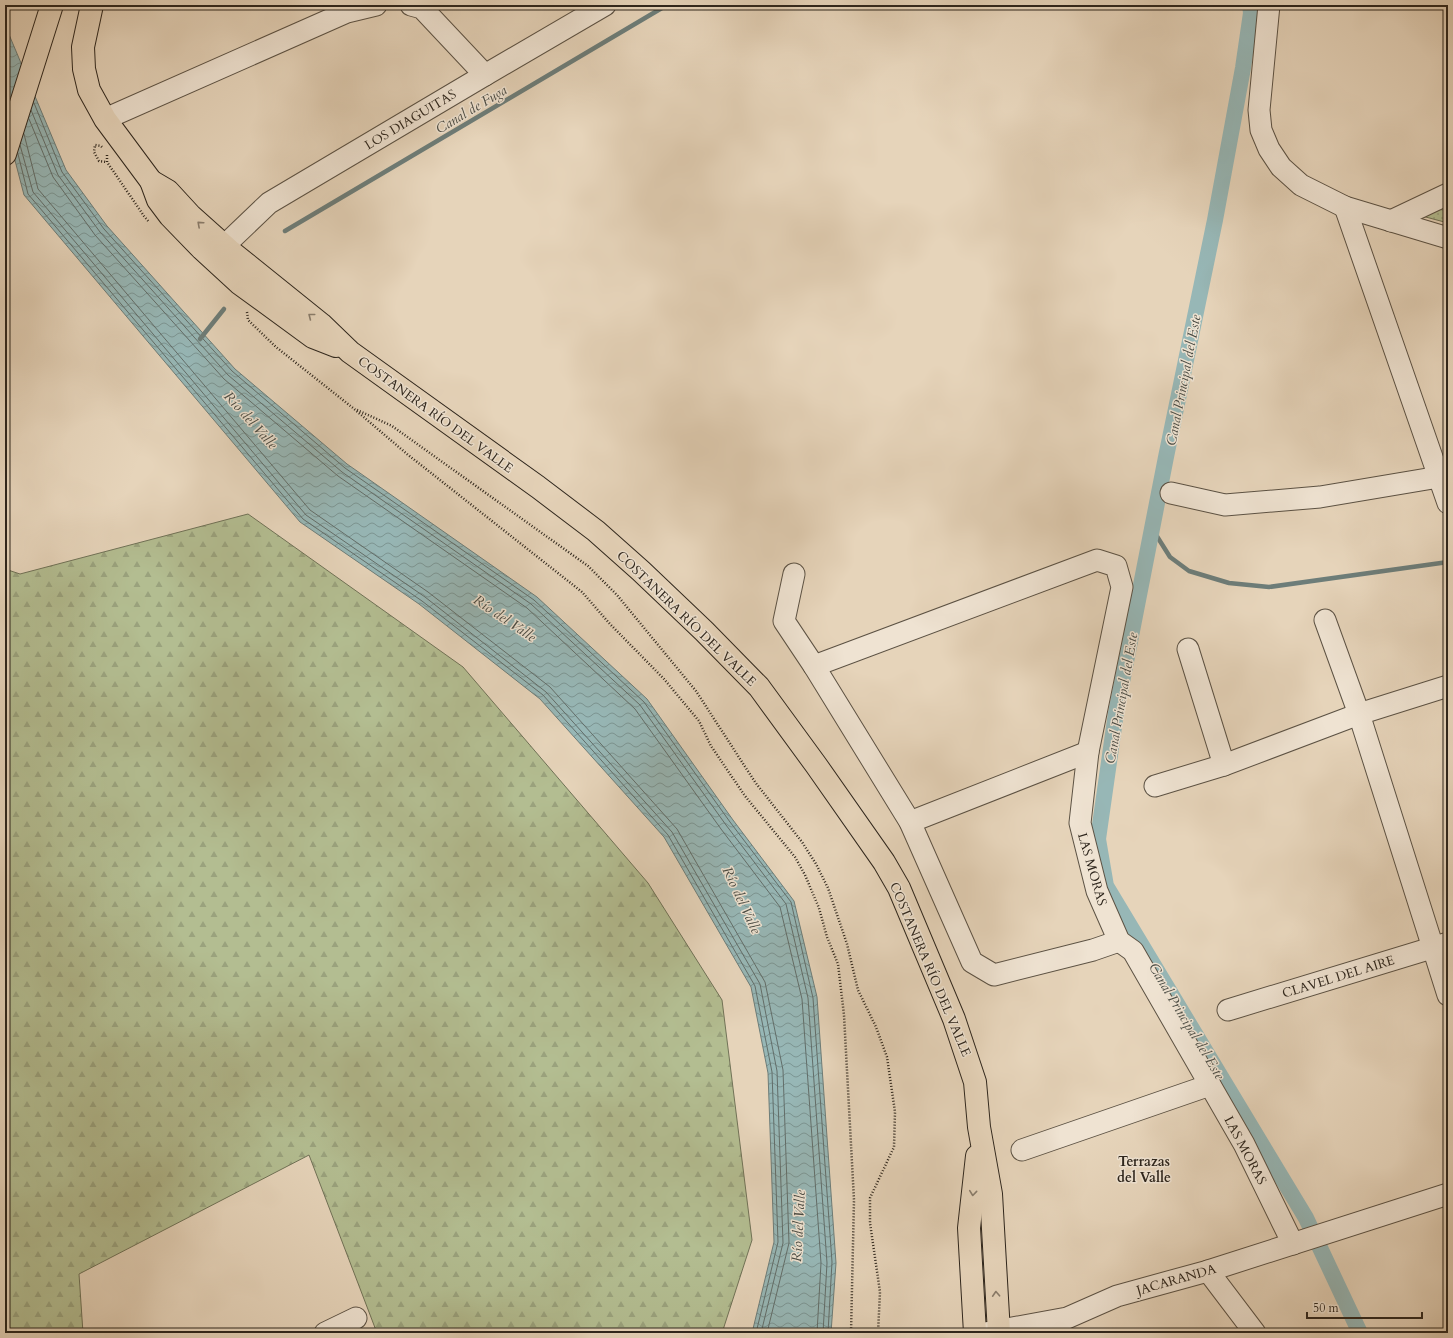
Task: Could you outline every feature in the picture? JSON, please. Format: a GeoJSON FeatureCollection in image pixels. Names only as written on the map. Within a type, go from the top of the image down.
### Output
{"type":"FeatureCollection","features":[{"type":"Feature","properties":{"kind":"main road","name":"COSTANERA RÍO DEL VALLE"},"geometry":{"type":"LineString","coordinates":[[92,5],[85,35],[83,58],[86,79],[105,119],[151,181],[158,200],[170,216],[202,249],[240,283],[313,337],[350,352]]}},
{"type":"Feature","properties":{"kind":"main road"},"geometry":{"type":"LineString","coordinates":[[5,154],[50,15]]}},
{"type":"Feature","properties":{"kind":"main road","name":"COSTANERA RÍO DEL VALLE"},"geometry":{"type":"LineString","coordinates":[[151,181],[168,191],[191,216],[224,246],[322,324],[350,352],[538,487],[596,531],[641,571],[704,631],[759,688],[865,835],[899,888],[954,1019],[975,1082],[979,1127],[991,1194],[994,1332]]}},
{"type":"Feature","properties":{"kind":"main road","name":"COSTANERA RÍO DEL VALLE"},"geometry":{"type":"LineString","coordinates":[[975,1333],[969,1228],[979,1127]]}},
{"type":"Feature","properties":{"kind":"street"},"geometry":{"type":"LineString","coordinates":[[105,119],[347,12],[376,5]]}},
{"type":"Feature","properties":{"kind":"street"},"geometry":{"type":"LineString","coordinates":[[411,5],[422,8],[485,75]]}},
{"type":"Feature","properties":{"kind":"street","name":"LOS DIAGUITAS"},"geometry":{"type":"LineString","coordinates":[[224,246],[269,204],[605,5]]}},
{"type":"Feature","properties":{"kind":"street"},"geometry":{"type":"LineString","coordinates":[[1271,5],[1258,110],[1261,130],[1269,149],[1281,167],[1301,185],[1345,207],[1448,238]]}},
{"type":"Feature","properties":{"kind":"street"},"geometry":{"type":"LineString","coordinates":[[1391,221],[1448,194]]}},
{"type":"Feature","properties":{"kind":"street"},"geometry":{"type":"LineString","coordinates":[[1345,207],[1448,503]]}},
{"type":"Feature","properties":{"kind":"street"},"geometry":{"type":"LineString","coordinates":[[1171,493],[1225,505],[1320,497],[1439,477]]}},
{"type":"Feature","properties":{"kind":"street","name":"LAS MORAS"},"geometry":{"type":"LineString","coordinates":[[814,666],[1097,560],[1116,566],[1122,587],[1088,752],[1080,823],[1097,891],[1119,941],[1133,951],[1244,1144],[1297,1243]]}},
{"type":"Feature","properties":{"kind":"street"},"geometry":{"type":"LineString","coordinates":[[794,574],[784,621],[814,666],[910,822],[972,962],[994,975],[1093,950],[1119,941]]}},
{"type":"Feature","properties":{"kind":"street"},"geometry":{"type":"LineString","coordinates":[[1325,620],[1440,946],[1448,995]]}},
{"type":"Feature","properties":{"kind":"street"},"geometry":{"type":"LineString","coordinates":[[1188,649],[1224,765]]}},
{"type":"Feature","properties":{"kind":"street"},"geometry":{"type":"LineString","coordinates":[[1155,786],[1224,765],[1359,714],[1448,686]]}},
{"type":"Feature","properties":{"kind":"street"},"geometry":{"type":"LineString","coordinates":[[910,822],[1088,752]]}},
{"type":"Feature","properties":{"kind":"street","name":"CLAVEL DEL AIRE"},"geometry":{"type":"LineString","coordinates":[[1228,1010],[1440,946]]}},
{"type":"Feature","properties":{"kind":"street"},"geometry":{"type":"LineString","coordinates":[[1022,1150],[1210,1085]]}},
{"type":"Feature","properties":{"kind":"street","name":"JACARANDA"},"geometry":{"type":"LineString","coordinates":[[994,1332],[1067,1318],[1117,1296],[1208,1271],[1448,1194]]}},
{"type":"Feature","properties":{"kind":"street"},"geometry":{"type":"LineString","coordinates":[[1208,1271],[1255,1333]]}},
{"type":"Feature","properties":{"kind":"street"},"geometry":{"type":"LineString","coordinates":[[325,1333],[356,1318]]}},
{"type":"Feature","properties":{"kind":"path"},"geometry":{"type":"LineString","coordinates":[[107,162],[99,161],[94,152],[95,145],[101,146],[108,156],[107,162],[144,216],[150,222]]}},
{"type":"Feature","properties":{"kind":"path"},"geometry":{"type":"LineString","coordinates":[[246,308],[248,320],[276,347],[353,408],[407,454],[582,592],[610,624],[664,680],[686,708],[699,721],[711,746],[745,796],[795,857],[805,875],[819,908],[827,937],[838,964],[844,1015],[854,1200],[851,1333]]}},
{"type":"Feature","properties":{"kind":"path"},"geometry":{"type":"LineString","coordinates":[[353,408],[392,426],[588,566],[617,595],[696,691],[755,782],[802,842],[816,864],[828,888],[847,944],[858,990],[876,1027],[887,1056],[895,1112],[894,1147],[870,1198],[870,1223],[880,1292],[878,1333]]}},
{"type":"Feature","properties":{"kind":"green space"},"geometry":{"type":"Polygon","coordinates":[[[1448,204],[1448,223],[1422,216],[1448,204]]]}},
{"type":"Feature","properties":{"kind":"green space"},"geometry":{"type":"Polygon","coordinates":[[[248,514],[463,667],[648,883],[722,1000],[752,1240],[722,1333],[377,1333],[309,1155],[79,1274],[83,1333],[5,1333],[5,569],[20,574],[248,514]]]}},
{"type":"Feature","properties":{"kind":"water","name":"Río del Valle"},"geometry":{"type":"Polygon","coordinates":[[[5,25],[66,170],[107,226],[235,369],[347,464],[537,597],[647,699],[733,820],[794,901],[817,997],[836,1263],[831,1333],[752,1333],[774,1242],[768,1073],[751,987],[664,837],[540,699],[419,604],[300,522],[24,195],[5,122],[5,25]]]}},
{"type":"Feature","properties":{"kind":"waterway","name":"Canal de Fuga"},"geometry":{"type":"LineString","coordinates":[[285,231],[667,5]]}},
{"type":"Feature","properties":{"kind":"waterway","name":"Canal Principal del Este"},"geometry":{"type":"LineString","coordinates":[[1250,5],[1251,13],[1243,68],[1215,220],[1166,457],[1116,713],[1098,839],[1106,886],[1306,1218],[1360,1333]]}},
{"type":"Feature","properties":{"kind":"waterway","name":"Canal de Fuga"},"geometry":{"type":"LineString","coordinates":[[200,339],[224,309]]}},
{"type":"Feature","properties":{"kind":"waterway"},"geometry":{"type":"LineString","coordinates":[[1153,530],[1170,557],[1189,571],[1229,583],[1269,587],[1448,562]]}},
{"type":"Feature","properties":{"kind":"district","name":"Terrazas del Valle"},"geometry":{"type":"Point","coordinates":[1144,1170]}}]}
